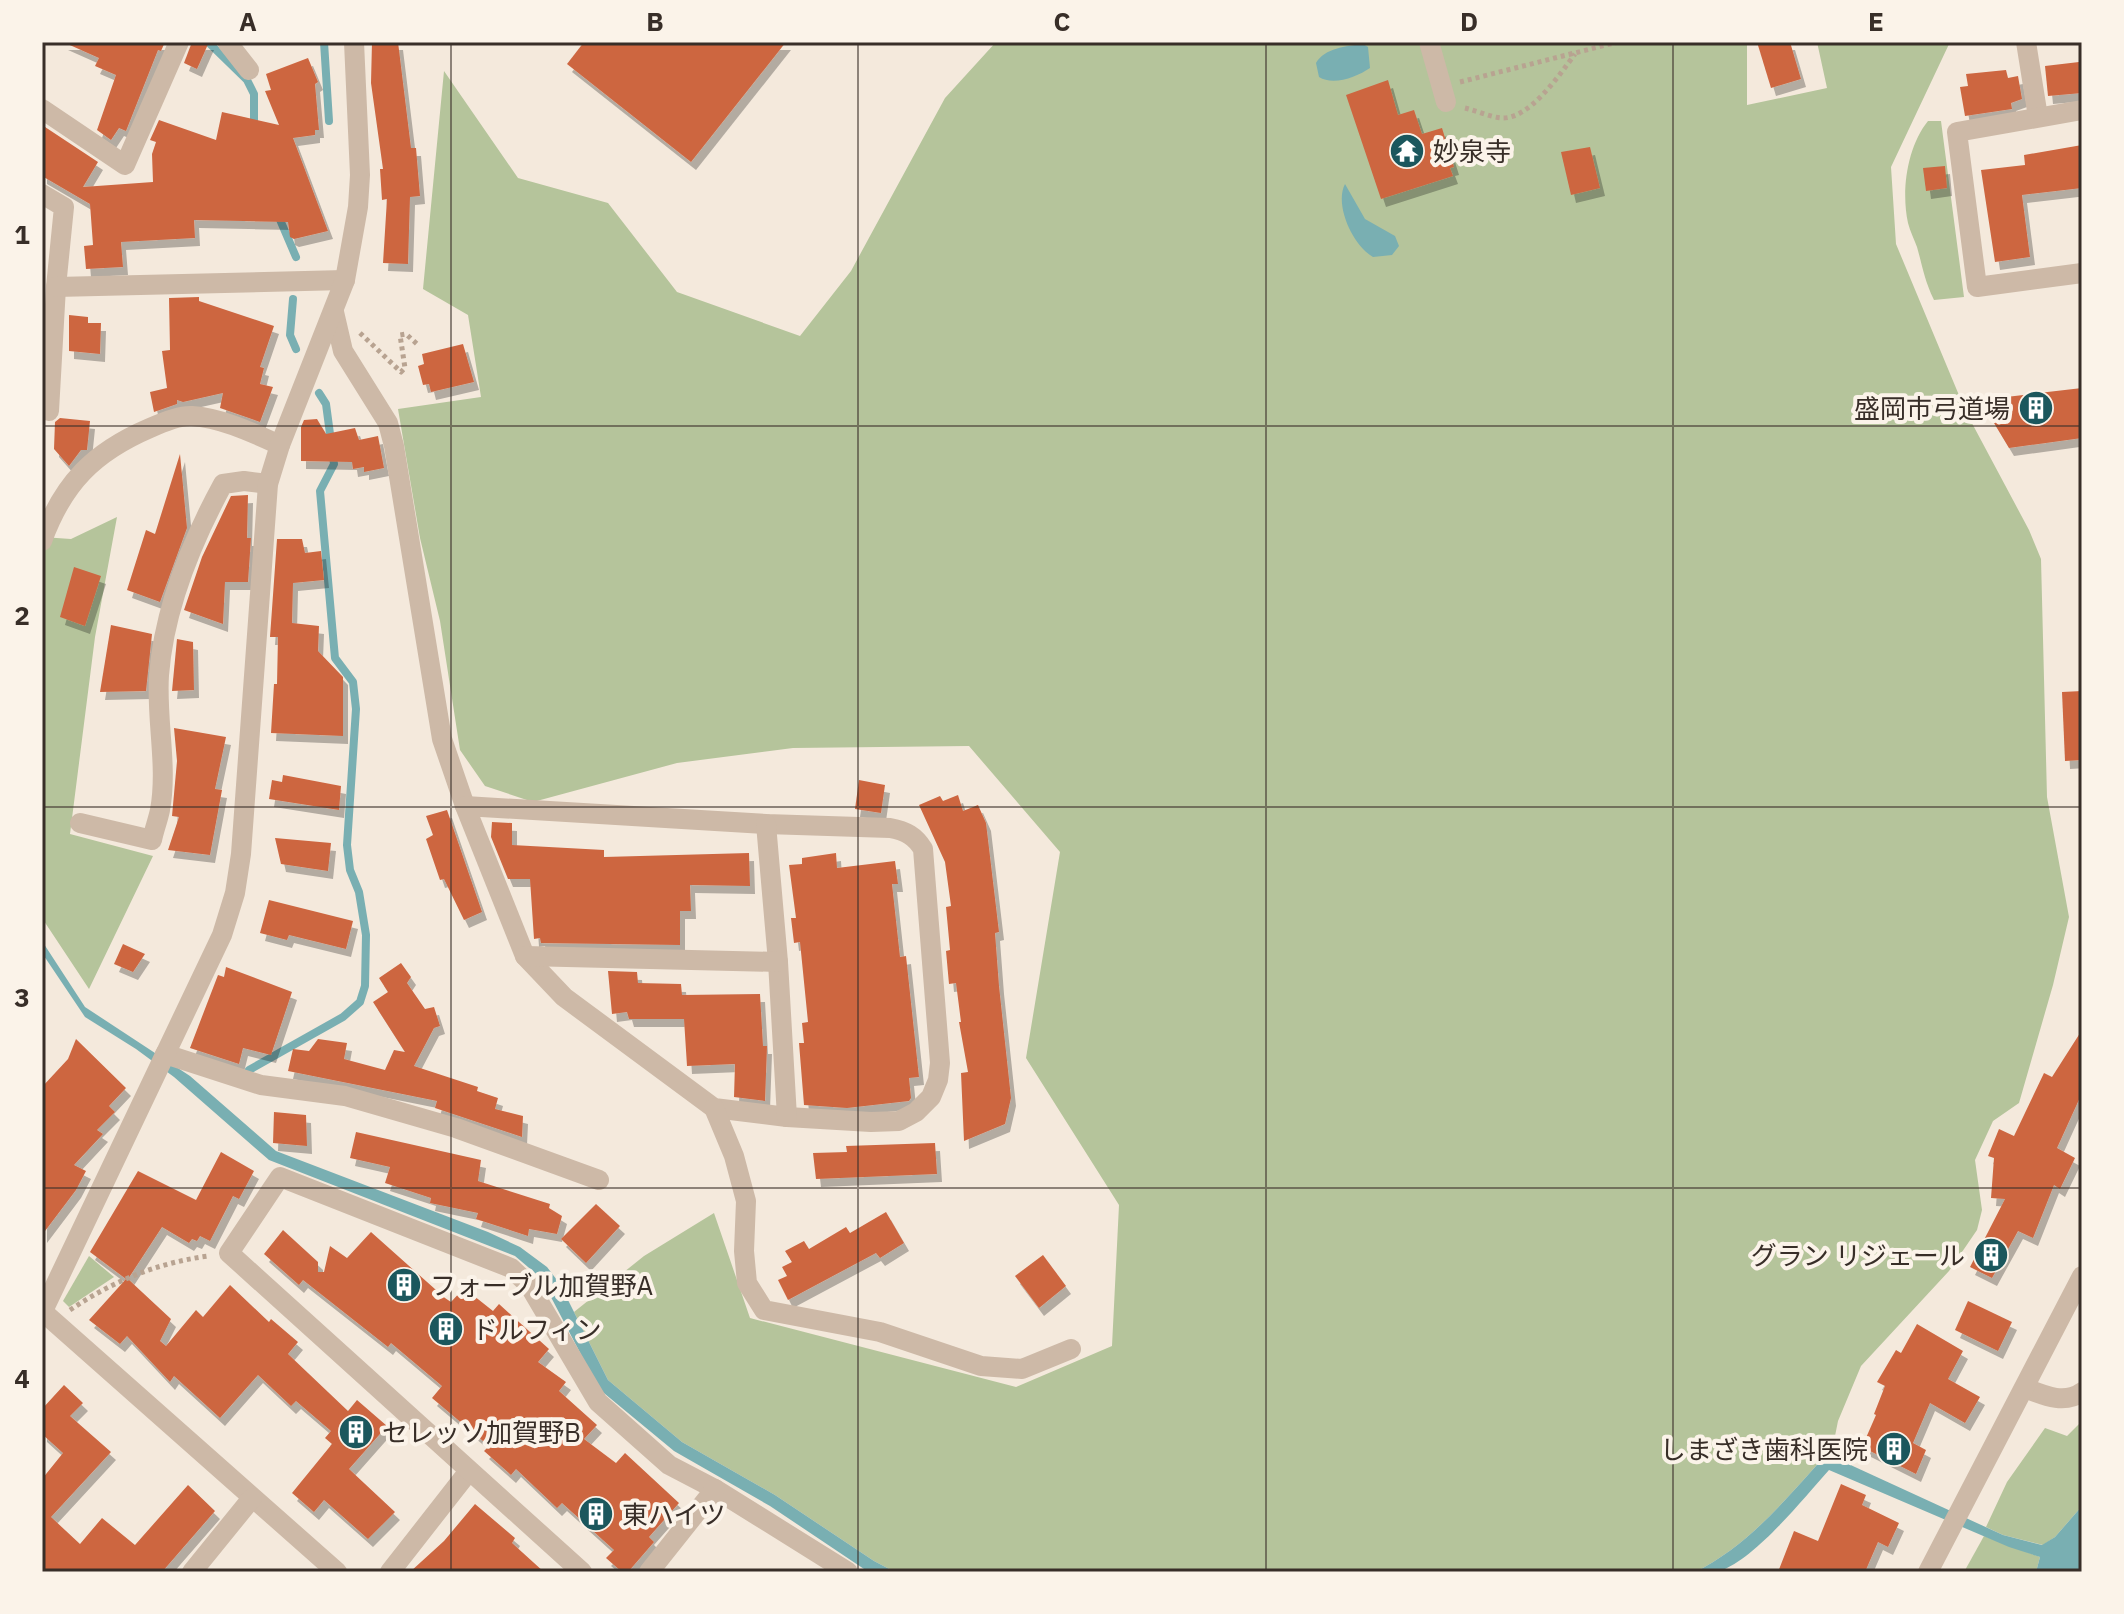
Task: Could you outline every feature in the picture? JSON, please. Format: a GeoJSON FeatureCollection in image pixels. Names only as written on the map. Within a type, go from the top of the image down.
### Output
{"type":"FeatureCollection","features":[{"type":"Feature","properties":{"kind":"street"},"geometry":{"type":"LineString","coordinates":[[42,109],[125,165],[179,42]]}},
{"type":"Feature","properties":{"kind":"street"},"geometry":{"type":"LineString","coordinates":[[227,42],[249,70]]}},
{"type":"Feature","properties":{"kind":"street"},"geometry":{"type":"LineString","coordinates":[[337,1572],[42,1312],[222,935],[235,893],[241,854],[268,484],[280,445],[345,280],[358,207],[360,175],[354,42]]}},
{"type":"Feature","properties":{"kind":"street"},"geometry":{"type":"LineString","coordinates":[[1429,42],[1444,94]]}},
{"type":"Feature","properties":{"kind":"street"},"geometry":{"type":"LineString","coordinates":[[2026,42],[2038,117]]}},
{"type":"Feature","properties":{"kind":"street"},"geometry":{"type":"LineString","coordinates":[[2082,110],[1957,132],[1977,287],[2082,273]]}},
{"type":"Feature","properties":{"kind":"street"},"geometry":{"type":"LineString","coordinates":[[42,194],[64,207],[49,411]]}},
{"type":"Feature","properties":{"kind":"street"},"geometry":{"type":"LineString","coordinates":[[56,287],[345,280]]}},
{"type":"Feature","properties":{"kind":"street"},"geometry":{"type":"LineString","coordinates":[[334,312],[343,351],[388,423],[442,739],[465,806],[525,956],[564,997],[714,1108],[787,1117],[899,1121],[916,1112],[931,1097],[938,1080],[940,1063],[923,849],[918,840],[905,831],[465,806]]}},
{"type":"Feature","properties":{"kind":"street"},"geometry":{"type":"LineString","coordinates":[[42,541],[66,491],[87,466],[122,441],[155,426],[188,416],[246,430],[280,445]]}},
{"type":"Feature","properties":{"kind":"street"},"geometry":{"type":"LineString","coordinates":[[80,823],[152,840],[160,810],[162,782],[159,675],[165,633],[175,600],[207,513],[223,484],[244,481],[268,484]]}},
{"type":"Feature","properties":{"kind":"street"},"geometry":{"type":"LineString","coordinates":[[766,824],[787,1117]]}},
{"type":"Feature","properties":{"kind":"street"},"geometry":{"type":"LineString","coordinates":[[525,956],[778,962]]}},
{"type":"Feature","properties":{"kind":"street"},"geometry":{"type":"LineString","coordinates":[[165,1054],[261,1085],[345,1096],[456,1128],[599,1180]]}},
{"type":"Feature","properties":{"kind":"street"},"geometry":{"type":"LineString","coordinates":[[714,1108],[734,1156],[746,1201],[744,1251],[747,1283],[764,1310],[880,1332],[981,1366],[1022,1369],[1071,1349]]}},
{"type":"Feature","properties":{"kind":"street"},"geometry":{"type":"LineString","coordinates":[[582,1572],[229,1253],[280,1177],[511,1268],[529,1285],[598,1402],[669,1465],[715,1489],[848,1572]]}},
{"type":"Feature","properties":{"kind":"street"},"geometry":{"type":"LineString","coordinates":[[1928,1572],[2082,1276]]}},
{"type":"Feature","properties":{"kind":"street"},"geometry":{"type":"LineString","coordinates":[[2025,1388],[2045,1396],[2065,1399],[2082,1392]]}},
{"type":"Feature","properties":{"kind":"street"},"geometry":{"type":"LineString","coordinates":[[390,1572],[469,1471]]}},
{"type":"Feature","properties":{"kind":"street"},"geometry":{"type":"LineString","coordinates":[[649,1572],[715,1489]]}},
{"type":"Feature","properties":{"kind":"street"},"geometry":{"type":"LineString","coordinates":[[192,1572],[252,1498]]}},
{"type":"Feature","properties":{"kind":"path"},"geometry":{"type":"LineString","coordinates":[[1444,94],[1618,42]]}},
{"type":"Feature","properties":{"kind":"path"},"geometry":{"type":"LineString","coordinates":[[1444,94],[1503,118],[1520,114],[1557,77],[1575,53]]}},
{"type":"Feature","properties":{"kind":"path"},"geometry":{"type":"LineString","coordinates":[[339,335],[362,332],[401,372],[405,368],[400,335],[406,334],[417,344]]}},
{"type":"Feature","properties":{"kind":"path"},"geometry":{"type":"LineString","coordinates":[[69,1311],[98,1292],[141,1271],[180,1260],[229,1253]]}},
{"type":"Feature","properties":{"kind":"green space"},"geometry":{"type":"Polygon","coordinates":[[[996,42],[1747,42],[1747,105],[1827,88],[1817,42],[1950,42],[1891,167],[1896,244],[1966,412],[2029,530],[2041,559],[2047,797],[2069,917],[2019,1103],[1993,1121],[1975,1160],[1982,1210],[1977,1230],[1949,1271],[1861,1366],[1838,1421],[1831,1456],[1824,1457],[1749,1536],[1695,1572],[895,1572],[775,1495],[682,1442],[608,1380],[574,1312],[644,1256],[714,1213],[750,1318],[1016,1387],[1112,1346],[1119,1205],[1026,1058],[1060,852],[969,746],[793,748],[677,763],[533,802],[485,786],[460,750],[440,621],[420,538],[398,409],[481,397],[468,315],[423,289],[444,71],[518,178],[608,203],[677,292],[800,336],[851,271],[945,98],[996,42]]]}},
{"type":"Feature","properties":{"kind":"green space"},"geometry":{"type":"Polygon","coordinates":[[[1928,121],[1941,121],[1964,297],[1934,300],[1908,223],[1905,197],[1908,170],[1915,143],[1928,121]]]}},
{"type":"Feature","properties":{"kind":"green space"},"geometry":{"type":"Polygon","coordinates":[[[117,517],[95,637],[70,834],[153,856],[89,989],[42,918],[42,537],[71,539],[117,517]]]}},
{"type":"Feature","properties":{"kind":"green space"},"geometry":{"type":"Polygon","coordinates":[[[89,1256],[114,1277],[69,1307],[63,1301],[89,1256]]]}},
{"type":"Feature","properties":{"kind":"green space"},"geometry":{"type":"Polygon","coordinates":[[[2082,1421],[2082,1506],[2055,1537],[2043,1545],[2003,1535],[1986,1527],[2007,1482],[2045,1428],[2067,1436],[2082,1421]]]}},
{"type":"Feature","properties":{"kind":"green space"},"geometry":{"type":"Polygon","coordinates":[[[1984,1536],[2040,1557],[2036,1572],[1964,1572],[1984,1536]]]}},
{"type":"Feature","properties":{"kind":"water"},"geometry":{"type":"Polygon","coordinates":[[[1363,44],[1368,47],[1370,68],[1345,79],[1331,81],[1319,77],[1316,63],[1325,54],[1363,44]]]}},
{"type":"Feature","properties":{"kind":"water"},"geometry":{"type":"Polygon","coordinates":[[[1345,184],[1365,219],[1395,236],[1399,246],[1392,255],[1373,257],[1352,235],[1342,203],[1345,184]]]}},
{"type":"Feature","properties":{"kind":"water"},"geometry":{"type":"Polygon","coordinates":[[[42,941],[85,1007],[190,1076],[276,1151],[520,1247],[547,1267],[560,1284],[608,1380],[682,1442],[775,1495],[895,1572],[867,1571],[770,1506],[674,1451],[599,1389],[541,1278],[515,1256],[269,1160],[174,1077],[85,1017],[42,953],[42,941]]]}},
{"type":"Feature","properties":{"kind":"water"},"geometry":{"type":"Polygon","coordinates":[[[1831,1456],[2003,1535],[2042,1545],[2055,1537],[2082,1506],[2082,1572],[2036,1572],[2040,1557],[2009,1547],[1829,1470],[1749,1554],[1720,1571],[1695,1572],[1749,1536],[1824,1457],[1831,1456]]]}},
{"type":"Feature","properties":{"kind":"building"},"geometry":{"type":"Polygon","coordinates":[[[63,42],[165,42],[161,51],[158,50],[126,131],[119,128],[111,140],[97,130],[116,75],[95,66],[99,58],[63,42]]]}},
{"type":"Feature","properties":{"kind":"building"},"geometry":{"type":"Polygon","coordinates":[[[192,42],[209,42],[197,69],[184,63],[192,42]]]}},
{"type":"Feature","properties":{"kind":"building"},"geometry":{"type":"Polygon","coordinates":[[[372,42],[398,42],[411,148],[416,148],[420,196],[410,197],[408,264],[383,263],[387,199],[382,200],[380,169],[383,169],[371,83],[372,42]]]}},
{"type":"Feature","properties":{"kind":"building"},"geometry":{"type":"Polygon","coordinates":[[[584,42],[786,42],[691,162],[567,64],[584,42]]]}},
{"type":"Feature","properties":{"kind":"building"},"geometry":{"type":"Polygon","coordinates":[[[1757,42],[1790,42],[1801,79],[1771,88],[1757,42]]]}},
{"type":"Feature","properties":{"kind":"building"},"geometry":{"type":"Polygon","coordinates":[[[308,58],[318,82],[315,84],[319,130],[315,130],[315,135],[293,138],[328,231],[294,239],[290,237],[288,222],[194,220],[195,238],[121,242],[123,267],[86,269],[84,246],[93,245],[90,204],[42,176],[42,125],[98,162],[83,187],[153,182],[152,154],[156,142],[150,140],[159,120],[216,140],[222,112],[279,125],[265,91],[271,90],[266,74],[308,58]]]}},
{"type":"Feature","properties":{"kind":"building"},"geometry":{"type":"Polygon","coordinates":[[[2079,62],[2082,93],[2048,96],[2045,66],[2079,62]]]}},
{"type":"Feature","properties":{"kind":"building"},"geometry":{"type":"Polygon","coordinates":[[[2006,70],[2008,78],[2018,76],[2022,99],[2011,103],[2012,109],[1965,116],[1960,87],[1968,86],[1966,74],[2006,70]]]}},
{"type":"Feature","properties":{"kind":"building","name":"妙泉寺"},"geometry":{"type":"Polygon","coordinates":[[[1388,80],[1398,115],[1414,110],[1422,134],[1442,128],[1454,167],[1450,168],[1453,176],[1381,199],[1346,95],[1388,80]]]}},
{"type":"Feature","properties":{"kind":"building"},"geometry":{"type":"Polygon","coordinates":[[[2082,145],[2082,188],[2022,195],[2030,257],[1995,262],[1981,170],[2025,165],[2024,155],[2082,145]]]}},
{"type":"Feature","properties":{"kind":"building"},"geometry":{"type":"Polygon","coordinates":[[[1590,147],[1600,188],[1571,195],[1561,152],[1590,147]]]}},
{"type":"Feature","properties":{"kind":"building"},"geometry":{"type":"Polygon","coordinates":[[[1945,166],[1947,188],[1926,191],[1923,168],[1945,166]]]}},
{"type":"Feature","properties":{"kind":"building"},"geometry":{"type":"Polygon","coordinates":[[[199,297],[199,301],[274,326],[260,367],[264,368],[260,384],[273,387],[260,422],[220,408],[223,393],[183,402],[177,400],[177,404],[154,412],[150,392],[167,388],[162,351],[170,350],[169,298],[199,297]]]}},
{"type":"Feature","properties":{"kind":"building"},"geometry":{"type":"Polygon","coordinates":[[[69,315],[88,317],[88,323],[101,323],[100,354],[69,351],[69,315]]]}},
{"type":"Feature","properties":{"kind":"building"},"geometry":{"type":"Polygon","coordinates":[[[463,344],[474,382],[431,392],[429,384],[423,385],[418,366],[424,364],[422,354],[463,344]]]}},
{"type":"Feature","properties":{"kind":"building","name":"盛岡市弓道場"},"geometry":{"type":"Polygon","coordinates":[[[2082,388],[2082,438],[2009,448],[1991,418],[1989,399],[2082,388]]]}},
{"type":"Feature","properties":{"kind":"building"},"geometry":{"type":"Polygon","coordinates":[[[60,418],[90,421],[87,450],[81,450],[69,466],[54,449],[55,422],[60,418]]]}},
{"type":"Feature","properties":{"kind":"building"},"geometry":{"type":"Polygon","coordinates":[[[317,419],[326,434],[355,428],[359,440],[378,436],[384,468],[364,472],[364,467],[353,469],[352,462],[301,461],[301,427],[304,420],[317,419]]]}},
{"type":"Feature","properties":{"kind":"building"},"geometry":{"type":"Polygon","coordinates":[[[180,454],[187,528],[160,602],[127,590],[146,530],[155,534],[180,454]]]}},
{"type":"Feature","properties":{"kind":"building"},"geometry":{"type":"Polygon","coordinates":[[[248,495],[247,538],[251,538],[248,582],[225,582],[223,624],[184,610],[202,557],[231,496],[248,495]]]}},
{"type":"Feature","properties":{"kind":"building"},"geometry":{"type":"Polygon","coordinates":[[[277,539],[302,539],[305,553],[321,551],[324,580],[293,583],[292,623],[319,626],[318,651],[343,677],[343,736],[271,733],[274,684],[277,684],[278,637],[270,637],[277,539]]]}},
{"type":"Feature","properties":{"kind":"building"},"geometry":{"type":"Polygon","coordinates":[[[74,567],[101,576],[85,626],[60,617],[74,567]]]}},
{"type":"Feature","properties":{"kind":"building"},"geometry":{"type":"Polygon","coordinates":[[[111,625],[152,634],[146,691],[100,692],[111,625]]]}},
{"type":"Feature","properties":{"kind":"building"},"geometry":{"type":"Polygon","coordinates":[[[177,639],[193,642],[194,690],[172,691],[177,639]]]}},
{"type":"Feature","properties":{"kind":"building"},"geometry":{"type":"Polygon","coordinates":[[[2082,691],[2082,760],[2065,761],[2062,692],[2082,691]]]}},
{"type":"Feature","properties":{"kind":"building"},"geometry":{"type":"Polygon","coordinates":[[[174,728],[226,737],[215,789],[222,790],[210,855],[168,850],[179,817],[172,816],[177,761],[174,728]]]}},
{"type":"Feature","properties":{"kind":"building"},"geometry":{"type":"Polygon","coordinates":[[[283,775],[341,786],[339,810],[269,799],[272,780],[282,782],[283,775]]]}},
{"type":"Feature","properties":{"kind":"building"},"geometry":{"type":"Polygon","coordinates":[[[859,780],[885,785],[881,813],[855,809],[859,780]]]}},
{"type":"Feature","properties":{"kind":"building"},"geometry":{"type":"Polygon","coordinates":[[[958,795],[963,811],[978,805],[986,823],[999,932],[995,933],[1011,1098],[1005,1124],[964,1141],[961,1073],[968,1072],[956,983],[949,984],[946,907],[951,906],[945,862],[919,805],[940,796],[943,801],[958,795]]]}},
{"type":"Feature","properties":{"kind":"building"},"geometry":{"type":"Polygon","coordinates":[[[447,810],[482,912],[464,920],[444,879],[440,880],[426,839],[433,835],[426,816],[447,810]]]}},
{"type":"Feature","properties":{"kind":"building"},"geometry":{"type":"Polygon","coordinates":[[[492,822],[512,823],[512,845],[604,850],[604,857],[749,853],[750,886],[690,885],[691,911],[680,911],[680,945],[541,943],[540,938],[534,939],[530,879],[508,879],[491,837],[492,822]]]}},
{"type":"Feature","properties":{"kind":"building"},"geometry":{"type":"Polygon","coordinates":[[[275,838],[331,843],[328,871],[281,864],[275,838]]]}},
{"type":"Feature","properties":{"kind":"building"},"geometry":{"type":"Polygon","coordinates":[[[836,853],[837,868],[895,861],[898,884],[892,884],[900,957],[906,956],[919,1077],[909,1078],[909,1101],[847,1108],[804,1105],[799,1043],[804,1043],[802,1023],[808,1022],[800,942],[794,943],[791,918],[796,918],[789,865],[802,864],[802,858],[836,853]]]}},
{"type":"Feature","properties":{"kind":"building"},"geometry":{"type":"Polygon","coordinates":[[[269,900],[353,921],[346,949],[289,935],[287,940],[260,933],[269,900]]]}},
{"type":"Feature","properties":{"kind":"building"},"geometry":{"type":"Polygon","coordinates":[[[123,944],[145,954],[133,972],[114,964],[123,944]]]}},
{"type":"Feature","properties":{"kind":"building"},"geometry":{"type":"Polygon","coordinates":[[[401,963],[411,977],[407,983],[425,1009],[434,1007],[440,1026],[434,1028],[414,1066],[478,1087],[477,1091],[498,1098],[495,1109],[523,1116],[522,1137],[435,1108],[437,1101],[288,1071],[293,1049],[309,1051],[318,1039],[347,1043],[344,1059],[385,1070],[394,1050],[405,1052],[373,1002],[388,992],[379,978],[401,963]]]}},
{"type":"Feature","properties":{"kind":"building"},"geometry":{"type":"Polygon","coordinates":[[[226,967],[292,992],[271,1055],[243,1048],[239,1064],[190,1048],[218,975],[224,977],[226,967]]]}},
{"type":"Feature","properties":{"kind":"building"},"geometry":{"type":"Polygon","coordinates":[[[608,971],[637,972],[638,983],[681,984],[682,995],[760,994],[763,1046],[767,1046],[765,1101],[734,1097],[735,1064],[687,1066],[684,1019],[629,1019],[627,1012],[612,1014],[608,971]]]}},
{"type":"Feature","properties":{"kind":"building"},"geometry":{"type":"Polygon","coordinates":[[[2082,1030],[2082,1093],[2057,1148],[2075,1158],[2060,1189],[2054,1185],[2033,1238],[2018,1231],[1992,1278],[1970,1267],[2005,1199],[1991,1198],[1994,1158],[1988,1156],[1999,1129],[2014,1136],[2044,1073],[2052,1077],[2082,1030]]]}},
{"type":"Feature","properties":{"kind":"building"},"geometry":{"type":"Polygon","coordinates":[[[76,1039],[126,1088],[109,1106],[115,1112],[97,1130],[103,1134],[74,1165],[86,1171],[76,1190],[42,1235],[42,1087],[68,1059],[76,1039]]]}},
{"type":"Feature","properties":{"kind":"building"},"geometry":{"type":"Polygon","coordinates":[[[274,1112],[306,1115],[307,1146],[273,1143],[274,1112]]]}},
{"type":"Feature","properties":{"kind":"building"},"geometry":{"type":"Polygon","coordinates":[[[356,1132],[481,1160],[478,1181],[550,1204],[549,1208],[562,1216],[557,1234],[529,1229],[528,1236],[476,1219],[478,1213],[430,1203],[431,1198],[385,1183],[390,1167],[350,1158],[356,1132]]]}},
{"type":"Feature","properties":{"kind":"building"},"geometry":{"type":"Polygon","coordinates":[[[935,1143],[937,1174],[816,1179],[813,1153],[847,1152],[846,1146],[935,1143]]]}},
{"type":"Feature","properties":{"kind":"building"},"geometry":{"type":"Polygon","coordinates":[[[221,1152],[254,1171],[239,1199],[233,1196],[210,1241],[200,1236],[197,1241],[192,1239],[189,1243],[162,1227],[128,1279],[171,1319],[160,1341],[166,1346],[196,1310],[203,1317],[230,1285],[269,1322],[271,1319],[298,1342],[288,1354],[348,1411],[357,1400],[387,1426],[349,1469],[395,1512],[368,1539],[324,1500],[314,1512],[292,1493],[332,1444],[325,1438],[331,1431],[296,1401],[291,1406],[258,1375],[220,1418],[174,1376],[170,1382],[127,1336],[120,1344],[89,1320],[126,1279],[90,1252],[138,1171],[196,1200],[221,1152]]]}},
{"type":"Feature","properties":{"kind":"building"},"geometry":{"type":"Polygon","coordinates":[[[596,1204],[620,1226],[586,1263],[561,1239],[596,1204]]]}},
{"type":"Feature","properties":{"kind":"building"},"geometry":{"type":"Polygon","coordinates":[[[886,1212],[904,1243],[880,1258],[876,1253],[788,1300],[778,1280],[787,1276],[782,1267],[792,1262],[785,1251],[804,1241],[809,1249],[846,1227],[850,1233],[886,1212]]]}},
{"type":"Feature","properties":{"kind":"building"},"geometry":{"type":"Polygon","coordinates":[[[283,1230],[318,1262],[318,1272],[324,1272],[330,1246],[347,1258],[371,1232],[451,1302],[464,1288],[493,1311],[499,1304],[549,1349],[538,1362],[566,1382],[559,1391],[597,1425],[584,1439],[616,1463],[625,1453],[679,1503],[649,1537],[654,1542],[628,1572],[622,1572],[606,1558],[614,1550],[562,1503],[557,1508],[516,1469],[511,1475],[484,1451],[489,1446],[432,1398],[442,1386],[391,1343],[388,1347],[303,1280],[299,1285],[264,1254],[283,1230]]]}},
{"type":"Feature","properties":{"kind":"building"},"geometry":{"type":"Polygon","coordinates":[[[1043,1255],[1066,1286],[1039,1308],[1015,1276],[1043,1255]]]}},
{"type":"Feature","properties":{"kind":"building"},"geometry":{"type":"Polygon","coordinates":[[[1968,1301],[2012,1322],[1998,1351],[1955,1330],[1968,1301]]]}},
{"type":"Feature","properties":{"kind":"building"},"geometry":{"type":"Polygon","coordinates":[[[1917,1324],[1963,1351],[1948,1379],[1980,1397],[1965,1423],[1930,1403],[1913,1443],[1926,1450],[1916,1474],[1862,1447],[1885,1386],[1877,1382],[1896,1350],[1901,1353],[1917,1324]]]}},
{"type":"Feature","properties":{"kind":"building"},"geometry":{"type":"Polygon","coordinates":[[[64,1385],[83,1403],[70,1416],[111,1452],[51,1517],[80,1544],[102,1518],[135,1545],[188,1485],[215,1511],[162,1572],[42,1572],[42,1479],[63,1453],[42,1434],[42,1409],[64,1385]]]}},
{"type":"Feature","properties":{"kind":"building"},"geometry":{"type":"Polygon","coordinates":[[[1841,1484],[1866,1495],[1862,1505],[1899,1523],[1888,1547],[1878,1542],[1865,1572],[1778,1572],[1794,1531],[1818,1541],[1841,1484]]]}},
{"type":"Feature","properties":{"kind":"building"},"geometry":{"type":"Polygon","coordinates":[[[475,1504],[515,1538],[512,1543],[544,1572],[410,1572],[444,1541],[475,1504]]]}},
{"type":"Feature","properties":{"kind":"waterway"},"geometry":{"type":"LineString","coordinates":[[208,42],[247,80],[254,94],[254,126]]}},
{"type":"Feature","properties":{"kind":"waterway"},"geometry":{"type":"LineString","coordinates":[[324,42],[329,121]]}},
{"type":"Feature","properties":{"kind":"waterway"},"geometry":{"type":"LineString","coordinates":[[278,215],[296,257]]}},
{"type":"Feature","properties":{"kind":"waterway"},"geometry":{"type":"LineString","coordinates":[[293,299],[290,335],[296,349]]}},
{"type":"Feature","properties":{"kind":"waterway"},"geometry":{"type":"LineString","coordinates":[[249,1070],[343,1017],[360,1002],[365,986],[366,935],[347,845],[356,709],[353,682],[335,658],[320,491],[334,464],[326,404],[319,393]]}},
{"type":"Feature","properties":{"kind":"place","name":"妙泉寺"},"geometry":{"type":"Point","coordinates":[1407,151]}},
{"type":"Feature","properties":{"kind":"place","name":"盛岡市弓道場"},"geometry":{"type":"Point","coordinates":[2036,408]}},
{"type":"Feature","properties":{"kind":"place","name":"グラン リジェール"},"geometry":{"type":"Point","coordinates":[1991,1255]}},
{"type":"Feature","properties":{"kind":"place","name":"フォーブル加賀野A"},"geometry":{"type":"Point","coordinates":[404,1285]}},
{"type":"Feature","properties":{"kind":"place","name":"ドルフィン"},"geometry":{"type":"Point","coordinates":[446,1329]}},
{"type":"Feature","properties":{"kind":"place","name":"セレッソ加賀野B"},"geometry":{"type":"Point","coordinates":[356,1432]}},
{"type":"Feature","properties":{"kind":"place","name":"しまざき歯科医院"},"geometry":{"type":"Point","coordinates":[1894,1449]}},
{"type":"Feature","properties":{"kind":"place","name":"東ハイツ"},"geometry":{"type":"Point","coordinates":[596,1514]}}]}
